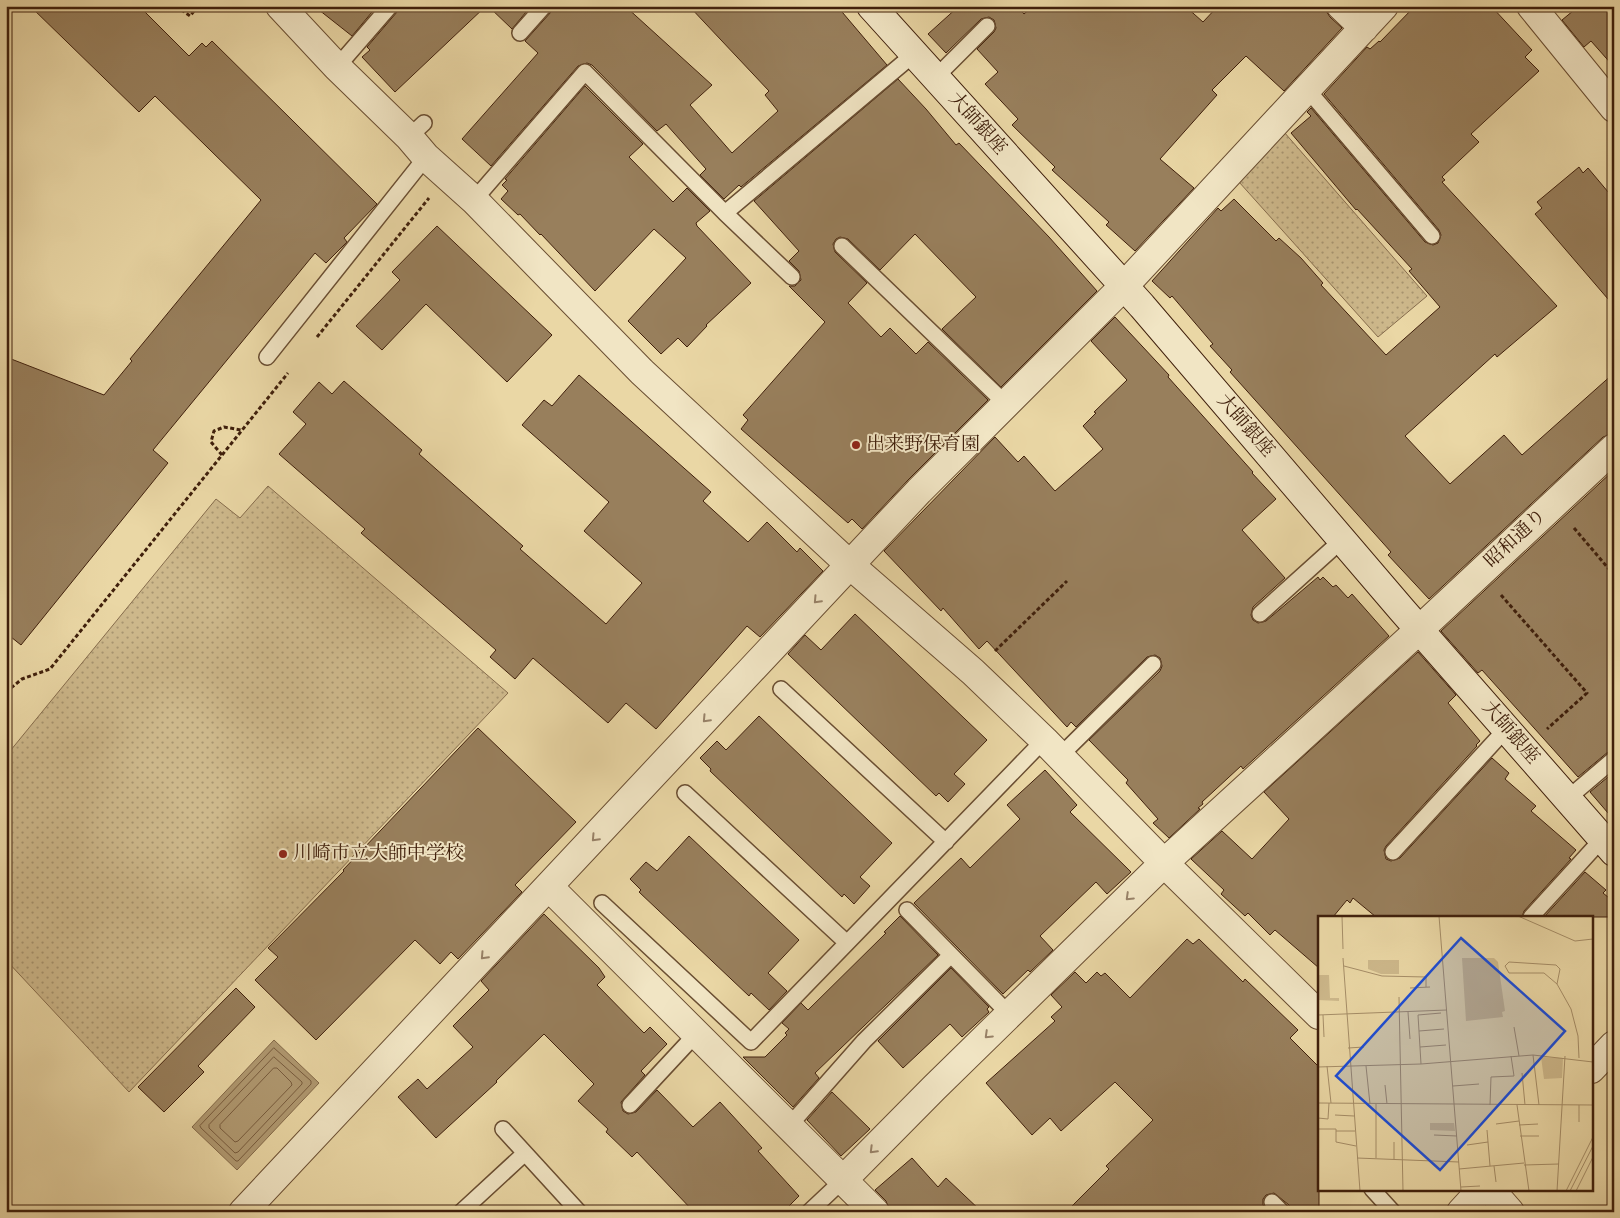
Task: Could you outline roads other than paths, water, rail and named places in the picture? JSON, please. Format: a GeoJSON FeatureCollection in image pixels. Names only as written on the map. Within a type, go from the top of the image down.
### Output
{"type":"FeatureCollection","features":[{"type":"Feature","properties":{"kind":"street"},"geometry":{"type":"LineString","coordinates":[[280,6],[337,67],[420,139],[474,200],[642,372],[850,564],[973,672],[1052,748],[1164,863],[1318,1014]]}},
{"type":"Feature","properties":{"kind":"street","name":"大師銀座"},"geometry":{"type":"LineString","coordinates":[[871,6],[1124,286],[1419,630],[1608,845]]}},
{"type":"Feature","properties":{"kind":"street"},"geometry":{"type":"LineString","coordinates":[[1342,6],[1364,28]]}},
{"type":"Feature","properties":{"kind":"street"},"geometry":{"type":"LineString","coordinates":[[243,1212],[919,491],[1124,286],[1384,6]]}},
{"type":"Feature","properties":{"kind":"street"},"geometry":{"type":"LineString","coordinates":[[1531,6],[1603,102]]}},
{"type":"Feature","properties":{"kind":"street","name":"昭和通り"},"geometry":{"type":"LineString","coordinates":[[843,1180],[939,1093],[1009,1014],[1164,863],[1481,573],[1614,448]]}},
{"type":"Feature","properties":{"kind":"street"},"geometry":{"type":"LineString","coordinates":[[549,887],[875,1212]]}},
{"type":"Feature","properties":{"kind":"street"},"geometry":{"type":"LineString","coordinates":[[1592,1068],[1614,1046]]}},
{"type":"Feature","properties":{"kind":"street"},"geometry":{"type":"LineString","coordinates":[[1461,1212],[1481,1190]]}},
{"type":"Feature","properties":{"kind":"street"},"geometry":{"type":"LineString","coordinates":[[1491,1190],[1510,1212]]}},
{"type":"Feature","properties":{"kind":"lane"},"geometry":{"type":"LineString","coordinates":[[337,67],[390,6]]}},
{"type":"Feature","properties":{"kind":"lane"},"geometry":{"type":"LineString","coordinates":[[520,33],[544,6]]}},
{"type":"Feature","properties":{"kind":"lane"},"geometry":{"type":"LineString","coordinates":[[936,78],[987,26]]}},
{"type":"Feature","properties":{"kind":"lane"},"geometry":{"type":"LineString","coordinates":[[725,213],[914,54]]}},
{"type":"Feature","properties":{"kind":"lane"},"geometry":{"type":"LineString","coordinates":[[474,200],[585,72],[725,213],[792,277]]}},
{"type":"Feature","properties":{"kind":"lane"},"geometry":{"type":"LineString","coordinates":[[1307,89],[1432,236]]}},
{"type":"Feature","properties":{"kind":"lane"},"geometry":{"type":"LineString","coordinates":[[266,357],[420,139]]}},
{"type":"Feature","properties":{"kind":"lane"},"geometry":{"type":"LineString","coordinates":[[842,246],[1006,404]]}},
{"type":"Feature","properties":{"kind":"lane"},"geometry":{"type":"LineString","coordinates":[[1260,614],[1342,540]]}},
{"type":"Feature","properties":{"kind":"lane"},"geometry":{"type":"LineString","coordinates":[[602,903],[751,1042],[946,842],[1052,748],[1153,664]]}},
{"type":"Feature","properties":{"kind":"lane"},"geometry":{"type":"LineString","coordinates":[[781,689],[946,842]]}},
{"type":"Feature","properties":{"kind":"lane"},"geometry":{"type":"LineString","coordinates":[[1393,852],[1506,729]]}},
{"type":"Feature","properties":{"kind":"lane"},"geometry":{"type":"LineString","coordinates":[[1567,799],[1614,759]]}},
{"type":"Feature","properties":{"kind":"lane"},"geometry":{"type":"LineString","coordinates":[[685,793],[847,943]]}},
{"type":"Feature","properties":{"kind":"lane"},"geometry":{"type":"LineString","coordinates":[[1532,916],[1608,845]]}},
{"type":"Feature","properties":{"kind":"lane"},"geometry":{"type":"LineString","coordinates":[[906,910],[1009,1014]]}},
{"type":"Feature","properties":{"kind":"lane"},"geometry":{"type":"LineString","coordinates":[[789,1126],[864,1042],[950,956]]}},
{"type":"Feature","properties":{"kind":"lane"},"geometry":{"type":"LineString","coordinates":[[630,1106],[696,1034]]}},
{"type":"Feature","properties":{"kind":"lane"},"geometry":{"type":"LineString","coordinates":[[503,1129],[579,1212]]}},
{"type":"Feature","properties":{"kind":"lane"},"geometry":{"type":"LineString","coordinates":[[461,1212],[525,1153]]}},
{"type":"Feature","properties":{"kind":"lane"},"geometry":{"type":"LineString","coordinates":[[809,1212],[843,1180]]}},
{"type":"Feature","properties":{"kind":"lane"},"geometry":{"type":"LineString","coordinates":[[1373,1190],[1393,1212]]}},
{"type":"Feature","properties":{"kind":"water"},"geometry":{"type":"Polygon","coordinates":[[[274,1040],[319,1083],[237,1170],[192,1127],[274,1040]]]}},
{"type":"Feature","properties":{"kind":"place","name":"出来野保育園"},"geometry":{"type":"Point","coordinates":[856,445]}},
{"type":"Feature","properties":{"kind":"place","name":"川崎市立大師中学校"},"geometry":{"type":"Point","coordinates":[283,854]}}]}
